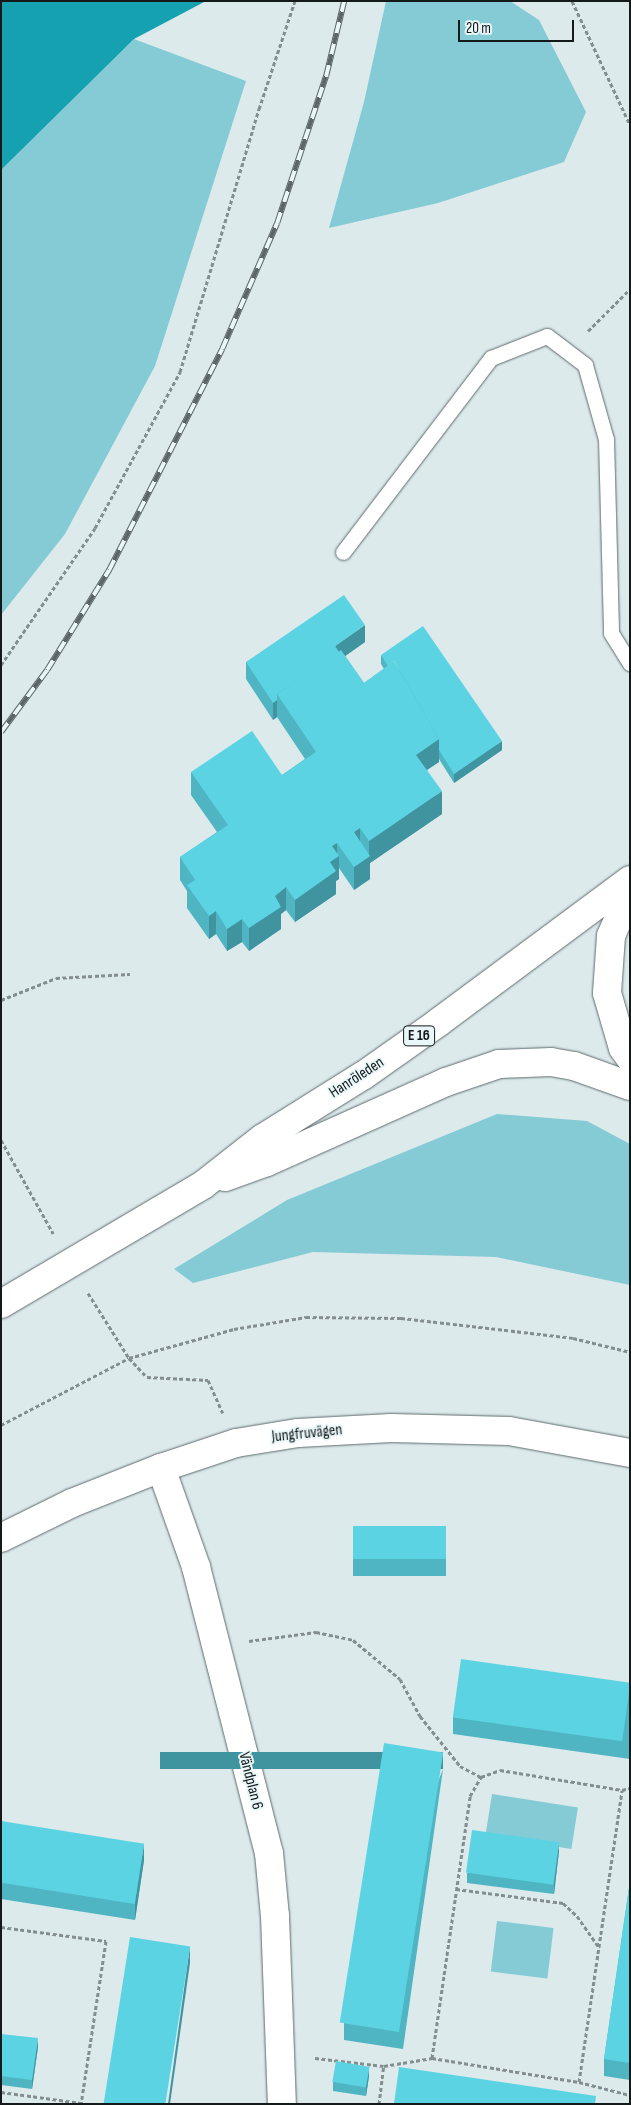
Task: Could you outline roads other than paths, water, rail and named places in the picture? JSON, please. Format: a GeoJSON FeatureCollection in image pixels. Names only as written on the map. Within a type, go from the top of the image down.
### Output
{"type":"FeatureCollection","features":[{"type":"Feature","properties":{"kind":"main road","name":"Hanröleden"},"geometry":{"type":"LineString","coordinates":[[1,1304],[203,1185],[263,1138],[402,1048],[630,880]]}},
{"type":"Feature","properties":{"kind":"main road"},"geometry":{"type":"LineString","coordinates":[[630,892],[611,936],[607,993],[623,1048],[630,1058]]}},
{"type":"Feature","properties":{"kind":"main road","name":"Hanröleden"},"geometry":{"type":"LineString","coordinates":[[203,1185],[267,1162],[446,1082],[499,1064],[550,1062],[574,1066],[630,1086]]}},
{"type":"Feature","properties":{"kind":"main road","name":"Jungfruvägen"},"geometry":{"type":"LineString","coordinates":[[1,1538],[72,1503],[161,1468],[236,1443],[298,1433],[391,1428],[509,1431],[630,1453]]}},
{"type":"Feature","properties":{"kind":"main road","name":"Vändplan 6"},"geometry":{"type":"LineString","coordinates":[[161,1468],[196,1567],[269,1854],[275,1916],[282,2104]]}},
{"type":"Feature","properties":{"kind":"lane"},"geometry":{"type":"LineString","coordinates":[[343,552],[491,358],[547,336],[585,365],[606,440],[611,633],[630,663]]}},
{"type":"Feature","properties":{"kind":"railway"},"geometry":{"type":"LineString","coordinates":[[1,732],[47,670],[109,570],[222,349],[277,223],[326,76],[344,1]]}}]}
